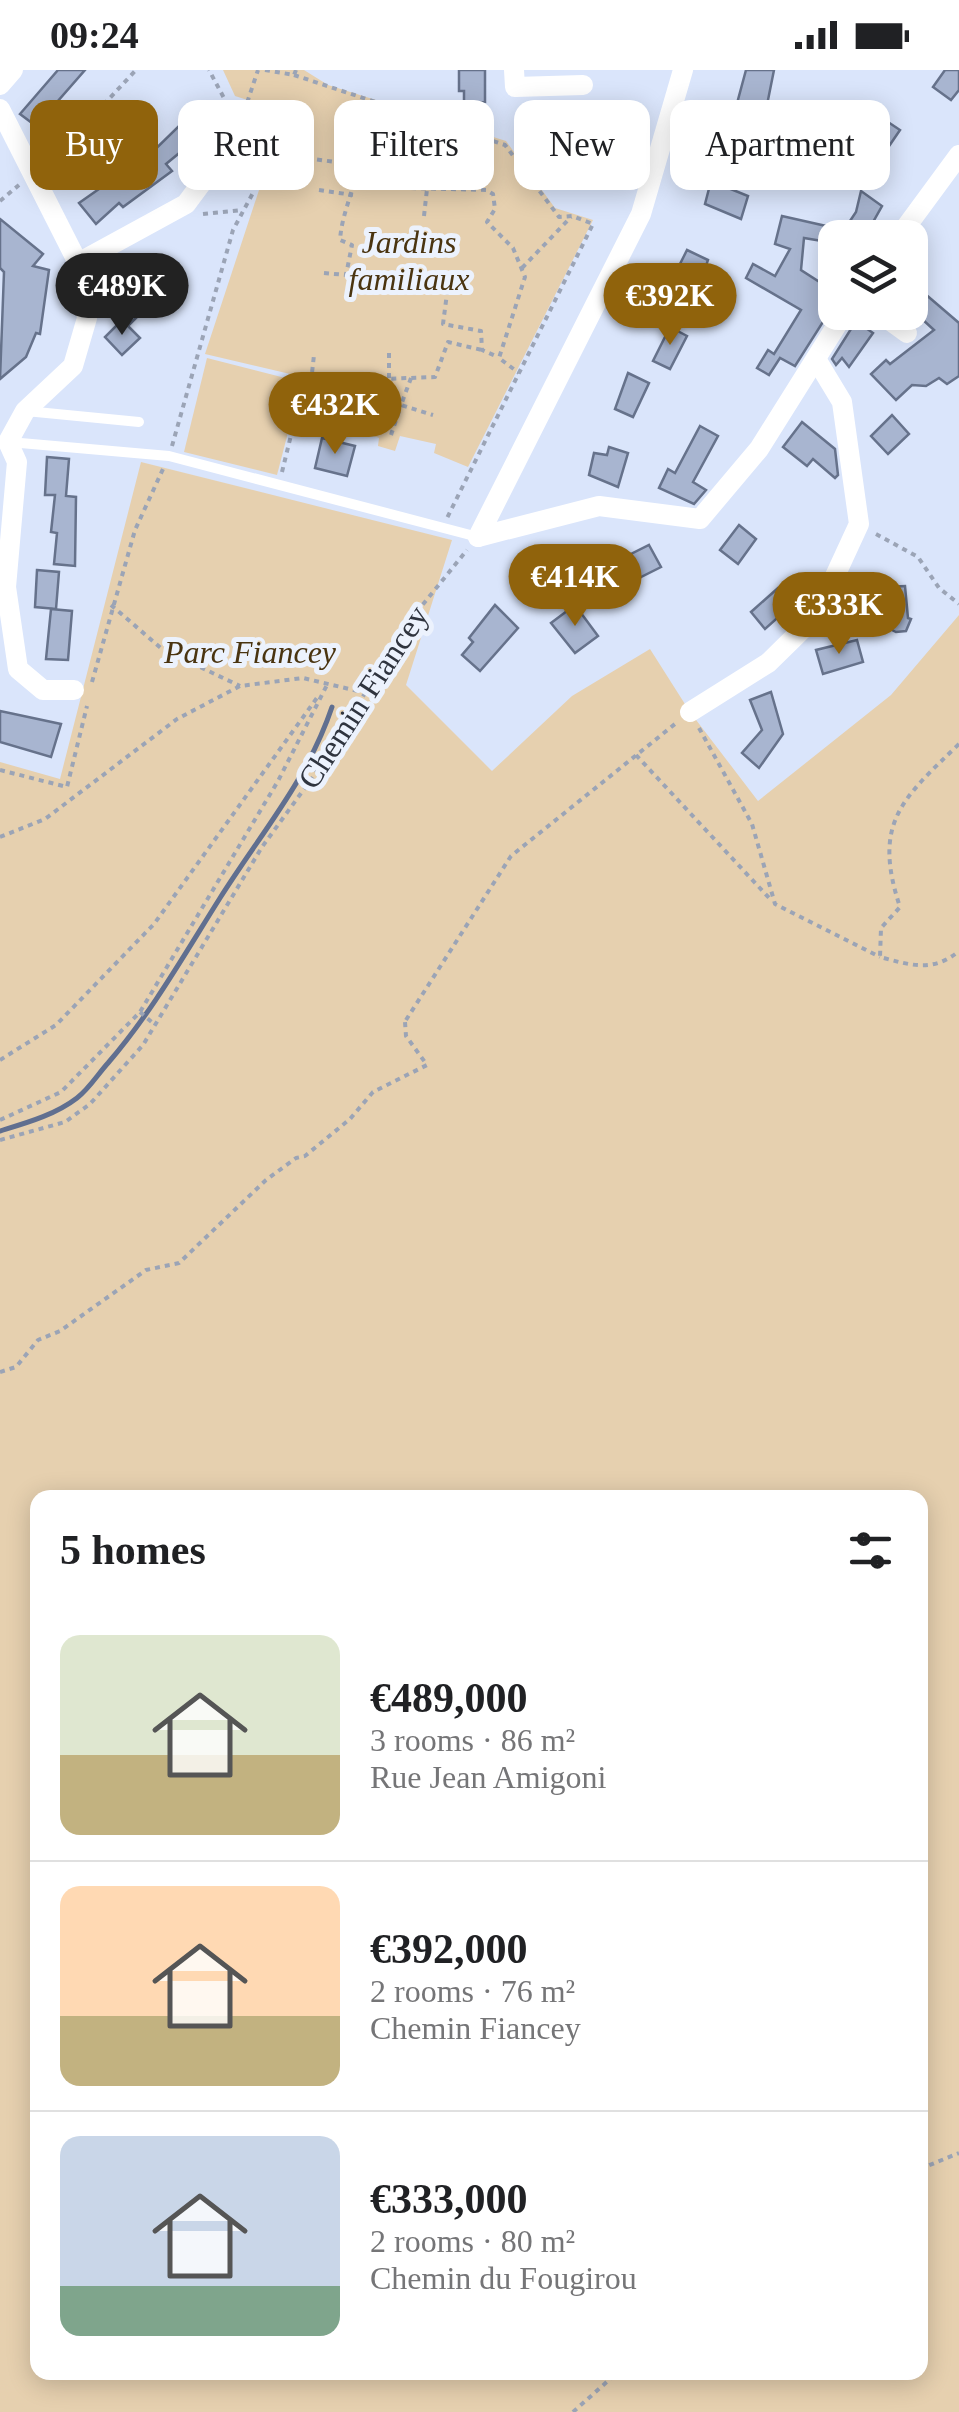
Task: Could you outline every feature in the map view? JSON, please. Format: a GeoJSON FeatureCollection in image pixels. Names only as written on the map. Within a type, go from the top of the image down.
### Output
{"type":"FeatureCollection","features":[{"type":"Feature","properties":{"kind":"street"},"geometry":{"type":"LineString","coordinates":[[0,86],[13,70]]}},
{"type":"Feature","properties":{"kind":"street"},"geometry":{"type":"LineString","coordinates":[[514,70],[514,87],[584,85]]}},
{"type":"Feature","properties":{"kind":"street"},"geometry":{"type":"LineString","coordinates":[[478,538],[640,214],[682,70]]}},
{"type":"Feature","properties":{"kind":"street"},"geometry":{"type":"LineString","coordinates":[[0,110],[78,263],[87,318],[72,366],[24,411],[4,441],[17,462],[6,587],[18,669],[42,690],[74,690]]}},
{"type":"Feature","properties":{"kind":"street"},"geometry":{"type":"LineString","coordinates":[[911,220],[959,155]]}},
{"type":"Feature","properties":{"kind":"street"},"geometry":{"type":"LineString","coordinates":[[78,263],[186,204],[196,190]]}},
{"type":"Feature","properties":{"kind":"street"},"geometry":{"type":"LineString","coordinates":[[478,538],[599,506],[700,519],[759,449],[834,330]]}},
{"type":"Feature","properties":{"kind":"street"},"geometry":{"type":"LineString","coordinates":[[903,330],[907,333]]}},
{"type":"Feature","properties":{"kind":"street"},"geometry":{"type":"LineString","coordinates":[[692,714],[768,663],[817,615],[859,524],[842,402],[816,359]]}},
{"type":"Feature","properties":{"kind":"lane"},"geometry":{"type":"LineString","coordinates":[[24,411],[139,422]]}},
{"type":"Feature","properties":{"kind":"lane"},"geometry":{"type":"LineString","coordinates":[[4,441],[169,456],[478,538]]}},
{"type":"Feature","properties":{"kind":"path"},"geometry":{"type":"LineString","coordinates":[[108,100],[136,70]]}},
{"type":"Feature","properties":{"kind":"path"},"geometry":{"type":"LineString","coordinates":[[209,70],[225,100]]}},
{"type":"Feature","properties":{"kind":"path"},"geometry":{"type":"LineString","coordinates":[[249,100],[262,70],[295,72],[504,145],[558,217],[572,216],[593,224],[442,528]]}},
{"type":"Feature","properties":{"kind":"path"},"geometry":{"type":"LineString","coordinates":[[0,201],[26,180]]}},
{"type":"Feature","properties":{"kind":"path"},"geometry":{"type":"LineString","coordinates":[[0,190],[6,196]]}},
{"type":"Feature","properties":{"kind":"path"},"geometry":{"type":"LineString","coordinates":[[68,802],[67,787],[111,604],[135,530],[169,456],[242,210],[254,190]]}},
{"type":"Feature","properties":{"kind":"path"},"geometry":{"type":"LineString","coordinates":[[319,190],[354,195]]}},
{"type":"Feature","properties":{"kind":"path"},"geometry":{"type":"LineString","coordinates":[[324,273],[346,275],[352,245],[340,240],[342,210],[355,190]]}},
{"type":"Feature","properties":{"kind":"path"},"geometry":{"type":"LineString","coordinates":[[424,216],[426,190]]}},
{"type":"Feature","properties":{"kind":"path"},"geometry":{"type":"LineString","coordinates":[[486,190],[494,194],[495,209],[487,222],[512,248],[524,278],[499,358]]}},
{"type":"Feature","properties":{"kind":"path"},"geometry":{"type":"LineString","coordinates":[[186,204],[204,215],[242,210]]}},
{"type":"Feature","properties":{"kind":"path"},"geometry":{"type":"LineString","coordinates":[[522,268],[572,216]]}},
{"type":"Feature","properties":{"kind":"path"},"geometry":{"type":"LineString","coordinates":[[421,276],[449,278],[443,324],[481,332],[482,350]]}},
{"type":"Feature","properties":{"kind":"path"},"geometry":{"type":"LineString","coordinates":[[279,484],[304,382],[435,377],[448,342],[482,350],[519,373]]}},
{"type":"Feature","properties":{"kind":"path"},"geometry":{"type":"LineString","coordinates":[[389,351],[389,378]]}},
{"type":"Feature","properties":{"kind":"path"},"geometry":{"type":"LineString","coordinates":[[311,382],[314,355]]}},
{"type":"Feature","properties":{"kind":"path"},"geometry":{"type":"LineString","coordinates":[[391,435],[411,378]]}},
{"type":"Feature","properties":{"kind":"path"},"geometry":{"type":"LineString","coordinates":[[400,405],[433,415]]}},
{"type":"Feature","properties":{"kind":"path"},"geometry":{"type":"LineString","coordinates":[[859,524],[918,557],[939,588],[959,604]]}},
{"type":"Feature","properties":{"kind":"path","name":"Chemin Fiancey"},"geometry":{"type":"LineString","coordinates":[[0,1140],[65,1122],[90,1104],[142,1045],[262,847],[331,752],[398,634],[478,538]]}},
{"type":"Feature","properties":{"kind":"path"},"geometry":{"type":"LineString","coordinates":[[111,604],[162,649],[240,686]]}},
{"type":"Feature","properties":{"kind":"path"},"geometry":{"type":"LineString","coordinates":[[0,838],[45,819],[177,719],[240,686],[302,678],[362,692]]}},
{"type":"Feature","properties":{"kind":"path"},"geometry":{"type":"LineString","coordinates":[[0,1120],[61,1092],[140,1012],[278,781],[328,683]]}},
{"type":"Feature","properties":{"kind":"path"},"geometry":{"type":"LineString","coordinates":[[0,1060],[56,1024],[154,924],[328,683]]}},
{"type":"Feature","properties":{"kind":"path"},"geometry":{"type":"LineString","coordinates":[[0,1372],[16,1367],[38,1340],[88,1312],[146,1270],[179,1263],[266,1180],[296,1158],[306,1156],[350,1119],[373,1092],[427,1065],[406,1036],[404,1024],[510,856],[692,714],[752,824],[775,904]]}},
{"type":"Feature","properties":{"kind":"path"},"geometry":{"type":"LineString","coordinates":[[880,957],[881,928],[900,907],[891,879],[890,845],[897,809],[959,744]]}},
{"type":"Feature","properties":{"kind":"path"},"geometry":{"type":"LineString","coordinates":[[636,755],[775,904],[880,957],[920,968],[947,961],[959,951]]}},
{"type":"Feature","properties":{"kind":"path"},"geometry":{"type":"LineString","coordinates":[[0,770],[67,787]]}},
{"type":"Feature","properties":{"kind":"path"},"geometry":{"type":"LineString","coordinates":[[140,1012],[155,1025]]}},
{"type":"Feature","properties":{"kind":"path"},"geometry":{"type":"LineString","coordinates":[[928,2166],[959,2152]]}},
{"type":"Feature","properties":{"kind":"path"},"geometry":{"type":"LineString","coordinates":[[573,2412],[609,2380]]}},
{"type":"Feature","properties":{"kind":"green space","name":"Jardins familiaux"},"geometry":{"type":"Polygon","coordinates":[[[223,70],[304,70],[328,85],[376,100],[334,100],[334,190],[494,190],[494,137],[506,141],[514,152],[514,190],[542,190],[555,208],[593,220],[468,467],[434,453],[436,444],[400,436],[395,451],[378,446],[379,438],[330,418],[337,385],[205,354],[259,190],[314,190],[314,100],[247,100],[235,96],[223,70]]]}},
{"type":"Feature","properties":{"kind":"green space"},"geometry":{"type":"Polygon","coordinates":[[[207,358],[301,382],[277,475],[184,452],[207,358]]]}},
{"type":"Feature","properties":{"kind":"green space","name":"Parc Fiancey"},"geometry":{"type":"Polygon","coordinates":[[[141,462],[452,540],[406,685],[492,771],[572,696],[650,649],[690,712],[758,801],[891,695],[959,615],[959,2412],[0,2412],[0,762],[60,779],[141,462]]]}},
{"type":"Feature","properties":{"kind":"building"},"geometry":{"type":"Polygon","coordinates":[[[58,70],[85,70],[59,100],[32,100],[58,70]]]}},
{"type":"Feature","properties":{"kind":"building"},"geometry":{"type":"Polygon","coordinates":[[[459,70],[485,70],[485,100],[464,100],[464,91],[459,91],[459,70]]]}},
{"type":"Feature","properties":{"kind":"building"},"geometry":{"type":"Polygon","coordinates":[[[746,70],[774,70],[768,100],[738,100],[746,70]]]}},
{"type":"Feature","properties":{"kind":"building"},"geometry":{"type":"Polygon","coordinates":[[[945,70],[959,70],[959,90],[951,100],[933,87],[945,70]]]}},
{"type":"Feature","properties":{"kind":"building"},"geometry":{"type":"Polygon","coordinates":[[[30,102],[30,122],[20,114],[30,102]]]}},
{"type":"Feature","properties":{"kind":"building"},"geometry":{"type":"Polygon","coordinates":[[[890,123],[900,130],[890,145],[890,123]]]}},
{"type":"Feature","properties":{"kind":"building"},"geometry":{"type":"Polygon","coordinates":[[[178,127],[178,154],[166,164],[172,171],[158,181],[158,147],[178,127]]]}},
{"type":"Feature","properties":{"kind":"building"},"geometry":{"type":"Polygon","coordinates":[[[98,190],[146,190],[123,207],[119,203],[96,224],[79,203],[98,190]]]}},
{"type":"Feature","properties":{"kind":"building"},"geometry":{"type":"Polygon","coordinates":[[[709,190],[733,190],[748,196],[741,219],[705,204],[709,190]]]}},
{"type":"Feature","properties":{"kind":"building"},"geometry":{"type":"Polygon","coordinates":[[[861,191],[882,206],[874,220],[851,220],[861,191]]]}},
{"type":"Feature","properties":{"kind":"building"},"geometry":{"type":"Polygon","coordinates":[[[782,216],[818,224],[818,240],[804,238],[801,270],[818,281],[818,330],[795,366],[780,358],[769,375],[757,368],[768,350],[774,354],[801,310],[746,278],[753,264],[775,276],[790,249],[775,244],[782,216]]]}},
{"type":"Feature","properties":{"kind":"building"},"geometry":{"type":"Polygon","coordinates":[[[0,219],[43,254],[33,266],[49,270],[40,334],[36,333],[26,357],[0,379],[4,272],[0,268],[0,219]]]}},
{"type":"Feature","properties":{"kind":"building"},"geometry":{"type":"Polygon","coordinates":[[[687,250],[708,260],[698,289],[673,278],[687,250]]]}},
{"type":"Feature","properties":{"kind":"building"},"geometry":{"type":"Polygon","coordinates":[[[144,265],[162,283],[136,309],[141,313],[128,326],[110,306],[144,265]]]}},
{"type":"Feature","properties":{"kind":"building"},"geometry":{"type":"Polygon","coordinates":[[[928,296],[959,323],[959,376],[947,384],[939,378],[926,386],[912,385],[896,400],[871,374],[934,330],[928,324],[928,296]]]}},
{"type":"Feature","properties":{"kind":"building"},"geometry":{"type":"Polygon","coordinates":[[[122,320],[140,338],[122,355],[105,337],[122,320]]]}},
{"type":"Feature","properties":{"kind":"building"},"geometry":{"type":"Polygon","coordinates":[[[670,327],[687,336],[670,369],[653,361],[670,327]]]}},
{"type":"Feature","properties":{"kind":"building"},"geometry":{"type":"Polygon","coordinates":[[[850,330],[873,333],[849,367],[842,358],[836,365],[832,359],[850,330]]]}},
{"type":"Feature","properties":{"kind":"building"},"geometry":{"type":"Polygon","coordinates":[[[628,373],[649,383],[633,417],[615,409],[628,373]]]}},
{"type":"Feature","properties":{"kind":"building"},"geometry":{"type":"Polygon","coordinates":[[[892,415],[909,434],[888,454],[871,436],[892,415]]]}},
{"type":"Feature","properties":{"kind":"building"},"geometry":{"type":"Polygon","coordinates":[[[802,422],[835,449],[835,478],[813,459],[807,466],[783,447],[802,422]]]}},
{"type":"Feature","properties":{"kind":"building"},"geometry":{"type":"Polygon","coordinates":[[[700,426],[718,436],[693,482],[706,490],[694,504],[659,488],[668,469],[675,473],[700,426]]]}},
{"type":"Feature","properties":{"kind":"building"},"geometry":{"type":"Polygon","coordinates":[[[322,438],[355,446],[347,476],[315,468],[322,438]]]}},
{"type":"Feature","properties":{"kind":"building"},"geometry":{"type":"Polygon","coordinates":[[[609,447],[628,453],[618,487],[589,475],[594,453],[607,455],[609,447]]]}},
{"type":"Feature","properties":{"kind":"building"},"geometry":{"type":"Polygon","coordinates":[[[47,457],[69,459],[66,496],[76,497],[75,566],[54,564],[57,533],[51,532],[55,495],[45,495],[47,457]]]}},
{"type":"Feature","properties":{"kind":"building"},"geometry":{"type":"Polygon","coordinates":[[[739,525],[756,539],[738,564],[720,550],[739,525]]]}},
{"type":"Feature","properties":{"kind":"building"},"geometry":{"type":"Polygon","coordinates":[[[649,545],[661,567],[615,590],[605,567],[649,545]]]}},
{"type":"Feature","properties":{"kind":"building"},"geometry":{"type":"Polygon","coordinates":[[[37,570],[59,572],[56,609],[35,607],[37,570]]]}},
{"type":"Feature","properties":{"kind":"building"},"geometry":{"type":"Polygon","coordinates":[[[905,586],[911,619],[906,631],[896,632],[878,623],[886,606],[885,587],[905,586]]]}},
{"type":"Feature","properties":{"kind":"building"},"geometry":{"type":"Polygon","coordinates":[[[778,588],[793,604],[765,629],[751,612],[778,588]]]}},
{"type":"Feature","properties":{"kind":"building"},"geometry":{"type":"Polygon","coordinates":[[[495,605],[518,628],[480,671],[462,655],[473,642],[469,638],[495,605]]]}},
{"type":"Feature","properties":{"kind":"building"},"geometry":{"type":"Polygon","coordinates":[[[575,605],[598,636],[575,653],[551,623],[575,605]]]}},
{"type":"Feature","properties":{"kind":"building"},"geometry":{"type":"Polygon","coordinates":[[[51,609],[72,611],[68,660],[46,659],[51,609]]]}},
{"type":"Feature","properties":{"kind":"building"},"geometry":{"type":"Polygon","coordinates":[[[857,640],[863,662],[823,674],[816,650],[857,640]]]}},
{"type":"Feature","properties":{"kind":"building"},"geometry":{"type":"Polygon","coordinates":[[[771,692],[783,734],[759,768],[742,753],[762,730],[750,700],[771,692]]]}},
{"type":"Feature","properties":{"kind":"building"},"geometry":{"type":"Polygon","coordinates":[[[0,711],[61,724],[51,757],[0,742],[0,711]]]}},
{"type":"Feature","properties":{"kind":"waterway"},"geometry":{"type":"LineString","coordinates":[[0,1131],[50,1114],[77,1098],[124,1044],[282,806],[310,759],[332,707]]}}]}
